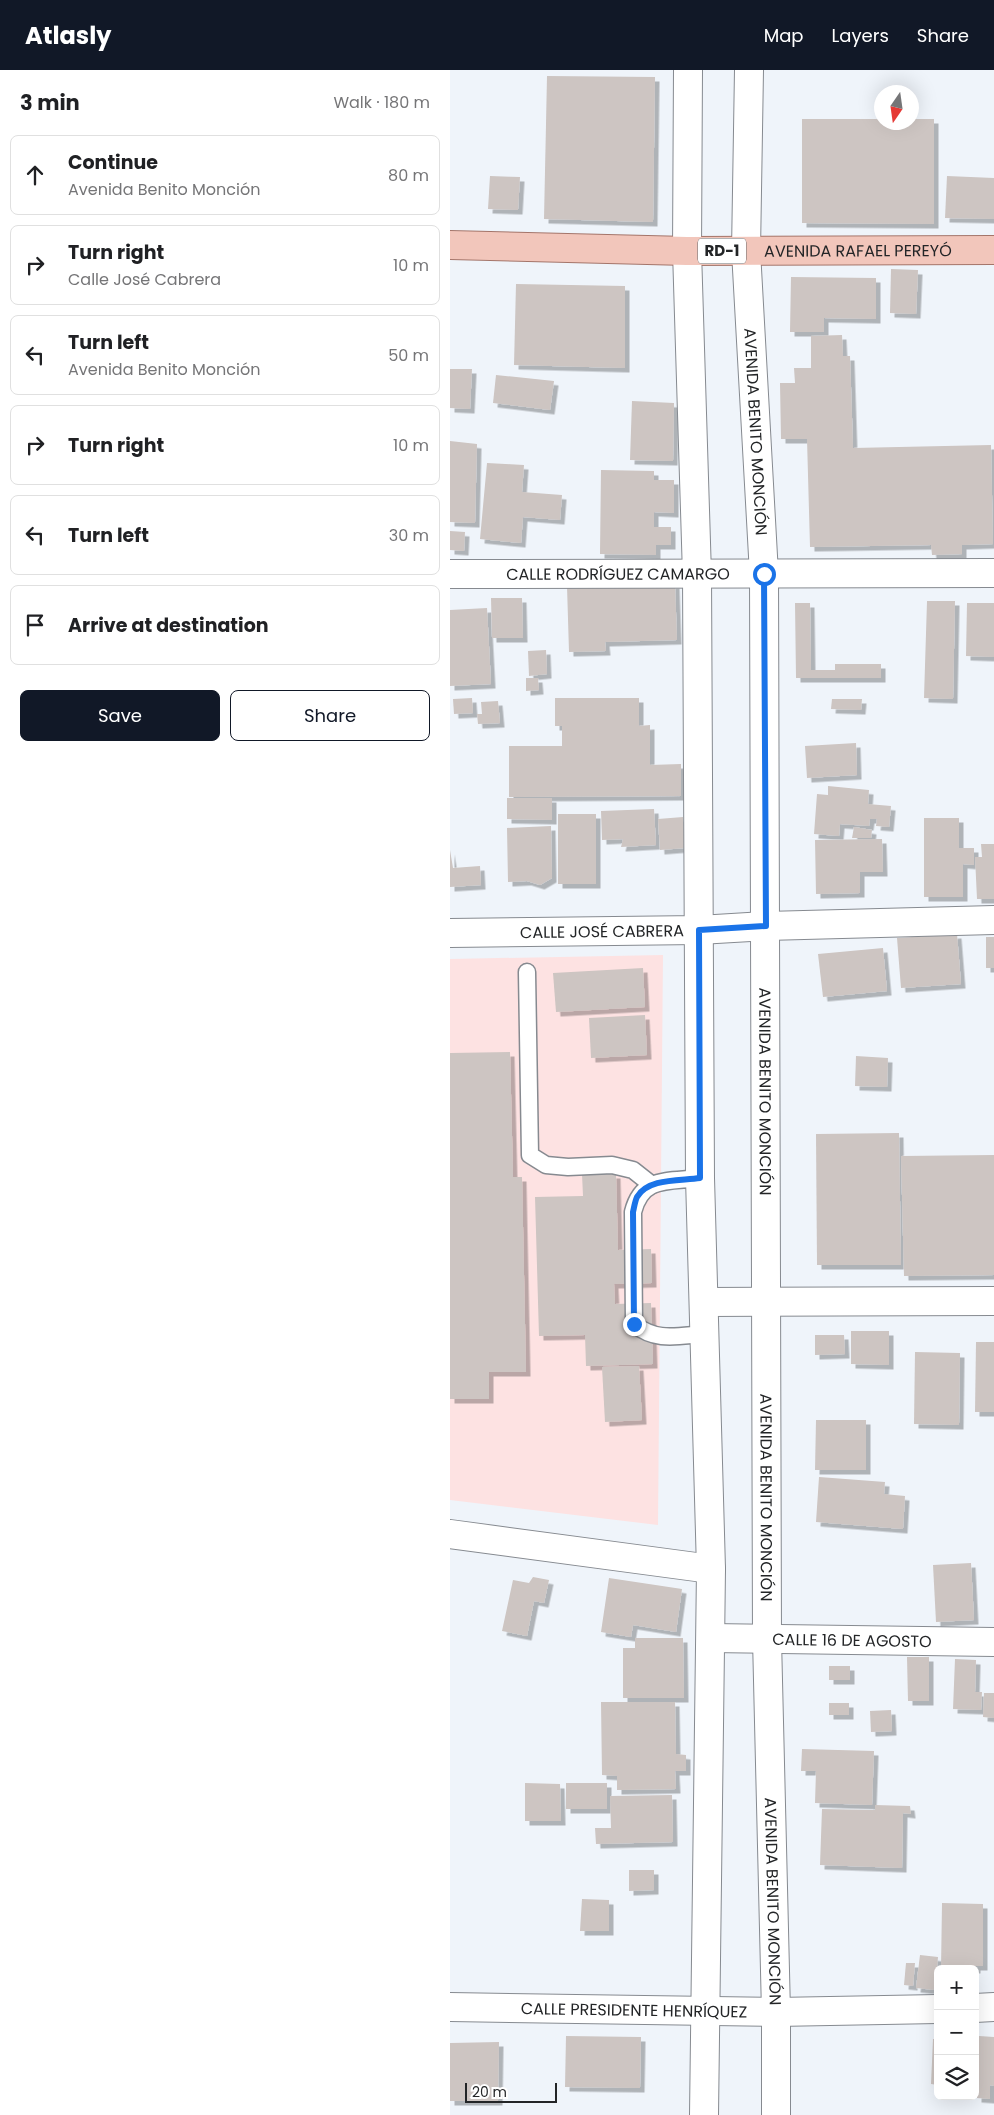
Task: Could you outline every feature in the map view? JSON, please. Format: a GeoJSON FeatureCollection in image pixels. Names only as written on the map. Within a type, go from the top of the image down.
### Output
{"type":"FeatureCollection","features":[{"type":"Feature","properties":{"kind":"main road","name":"AVENIDA RAFAEL PEREYÓ"},"geometry":{"type":"LineString","coordinates":[[450,245],[687,251],[994,250]]}},
{"type":"Feature","properties":{"kind":"street"},"geometry":{"type":"LineString","coordinates":[[688,70],[687,251],[697,575],[700,1178],[705,1302],[703,1334],[712,1638],[704,2115]]}},
{"type":"Feature","properties":{"kind":"street","name":"AVENIDA BENITO MONCIÓN"},"geometry":{"type":"LineString","coordinates":[[749,70],[746,251],[764,574],[768,1638],[776,2012],[776,2115]]}},
{"type":"Feature","properties":{"kind":"street","name":"CALLE RODRÍGUEZ CAMARGO"},"geometry":{"type":"LineString","coordinates":[[450,574],[994,574]]}},
{"type":"Feature","properties":{"kind":"street","name":"CALLE JOSÉ CABRERA"},"geometry":{"type":"LineString","coordinates":[[450,933],[699,930],[766,926],[994,920]]}},
{"type":"Feature","properties":{"kind":"street"},"geometry":{"type":"LineString","coordinates":[[705,1302],[994,1302]]}},
{"type":"Feature","properties":{"kind":"street"},"geometry":{"type":"LineString","coordinates":[[450,1534],[711,1569]]}},
{"type":"Feature","properties":{"kind":"street","name":"CALLE 16 DE AGOSTO"},"geometry":{"type":"LineString","coordinates":[[712,1638],[994,1642]]}},
{"type":"Feature","properties":{"kind":"street","name":"CALLE PRESIDENTE HENRÍQUEZ"},"geometry":{"type":"LineString","coordinates":[[450,2007],[776,2012],[934,2008]]}},
{"type":"Feature","properties":{"kind":"street"},"geometry":{"type":"LineString","coordinates":[[979,2008],[994,2008]]}},
{"type":"Feature","properties":{"kind":"lane"},"geometry":{"type":"LineString","coordinates":[[527,972],[530,1155],[546,1165],[568,1167],[612,1165],[633,1170],[652,1185]]}},
{"type":"Feature","properties":{"kind":"lane"},"geometry":{"type":"LineString","coordinates":[[700,1178],[652,1185],[636,1198],[633,1212],[634,1324],[653,1336],[703,1334]]}},
{"type":"Feature","properties":{"kind":"shaded area"},"geometry":{"type":"Polygon","coordinates":[[[663,955],[658,1525],[450,1500],[450,959],[663,955]]]}},
{"type":"Feature","properties":{"kind":"building"},"geometry":{"type":"Polygon","coordinates":[[[547,76],[655,77],[653,222],[544,219],[547,76]]]}},
{"type":"Feature","properties":{"kind":"building"},"geometry":{"type":"Polygon","coordinates":[[[802,119],[874,119],[874,130],[919,130],[919,119],[934,119],[934,224],[802,223],[802,119]]]}},
{"type":"Feature","properties":{"kind":"building"},"geometry":{"type":"Polygon","coordinates":[[[490,176],[520,177],[518,210],[488,209],[490,176]]]}},
{"type":"Feature","properties":{"kind":"building"},"geometry":{"type":"Polygon","coordinates":[[[947,176],[994,178],[994,219],[945,218],[947,176]]]}},
{"type":"Feature","properties":{"kind":"building"},"geometry":{"type":"Polygon","coordinates":[[[891,269],[918,270],[916,314],[890,313],[891,269]]]}},
{"type":"Feature","properties":{"kind":"building"},"geometry":{"type":"Polygon","coordinates":[[[791,277],[876,278],[876,319],[824,318],[824,332],[790,332],[791,277]]]}},
{"type":"Feature","properties":{"kind":"building"},"geometry":{"type":"Polygon","coordinates":[[[516,284],[625,286],[625,368],[514,365],[516,284]]]}},
{"type":"Feature","properties":{"kind":"building"},"geometry":{"type":"Polygon","coordinates":[[[842,335],[843,356],[850,356],[853,448],[991,445],[993,544],[962,545],[962,554],[932,555],[931,545],[810,547],[807,439],[781,439],[780,383],[795,383],[794,368],[811,368],[811,336],[842,335]]]}},
{"type":"Feature","properties":{"kind":"building"},"geometry":{"type":"Polygon","coordinates":[[[450,369],[472,369],[470,409],[450,408],[450,369]]]}},
{"type":"Feature","properties":{"kind":"building"},"geometry":{"type":"Polygon","coordinates":[[[496,375],[554,381],[550,410],[493,403],[496,375]]]}},
{"type":"Feature","properties":{"kind":"building"},"geometry":{"type":"Polygon","coordinates":[[[632,401],[674,403],[673,461],[630,460],[632,401]]]}},
{"type":"Feature","properties":{"kind":"building"},"geometry":{"type":"Polygon","coordinates":[[[450,441],[477,444],[475,523],[450,522],[450,441]]]}},
{"type":"Feature","properties":{"kind":"building"},"geometry":{"type":"Polygon","coordinates":[[[487,463],[524,465],[522,492],[562,495],[560,520],[523,517],[521,543],[480,539],[487,463]]]}},
{"type":"Feature","properties":{"kind":"building"},"geometry":{"type":"Polygon","coordinates":[[[601,470],[654,471],[654,480],[674,480],[674,513],[654,512],[654,527],[671,527],[671,545],[656,545],[656,555],[600,554],[601,470]]]}},
{"type":"Feature","properties":{"kind":"building"},"geometry":{"type":"Polygon","coordinates":[[[450,531],[465,532],[464,551],[450,550],[450,531]]]}},
{"type":"Feature","properties":{"kind":"building"},"geometry":{"type":"Polygon","coordinates":[[[675,584],[677,640],[605,642],[606,651],[569,652],[567,586],[675,584]]]}},
{"type":"Feature","properties":{"kind":"building"},"geometry":{"type":"Polygon","coordinates":[[[491,598],[522,598],[523,638],[492,638],[491,598]]]}},
{"type":"Feature","properties":{"kind":"building"},"geometry":{"type":"Polygon","coordinates":[[[927,601],[955,601],[953,699],[924,698],[927,601]]]}},
{"type":"Feature","properties":{"kind":"building"},"geometry":{"type":"Polygon","coordinates":[[[795,603],[810,603],[811,670],[835,670],[835,664],[881,664],[881,678],[796,678],[795,603]]]}},
{"type":"Feature","properties":{"kind":"building"},"geometry":{"type":"Polygon","coordinates":[[[967,603],[994,603],[994,657],[966,656],[967,603]]]}},
{"type":"Feature","properties":{"kind":"building"},"geometry":{"type":"Polygon","coordinates":[[[487,608],[491,684],[450,686],[450,610],[487,608]]]}},
{"type":"Feature","properties":{"kind":"building"},"geometry":{"type":"Polygon","coordinates":[[[546,650],[547,674],[529,676],[528,651],[546,650]]]}},
{"type":"Feature","properties":{"kind":"building"},"geometry":{"type":"Polygon","coordinates":[[[526,678],[538,678],[539,690],[526,691],[526,678]]]}},
{"type":"Feature","properties":{"kind":"building"},"geometry":{"type":"Polygon","coordinates":[[[472,698],[473,713],[454,714],[453,699],[472,698]]]}},
{"type":"Feature","properties":{"kind":"building"},"geometry":{"type":"Polygon","coordinates":[[[555,698],[639,698],[639,726],[650,725],[650,765],[681,764],[681,796],[509,797],[509,746],[562,746],[562,726],[555,726],[555,698]]]}},
{"type":"Feature","properties":{"kind":"building"},"geometry":{"type":"Polygon","coordinates":[[[832,699],[862,699],[861,710],[831,709],[832,699]]]}},
{"type":"Feature","properties":{"kind":"building"},"geometry":{"type":"Polygon","coordinates":[[[498,701],[500,723],[478,724],[477,714],[482,714],[481,702],[498,701]]]}},
{"type":"Feature","properties":{"kind":"building"},"geometry":{"type":"Polygon","coordinates":[[[856,743],[857,775],[807,778],[805,746],[856,743]]]}},
{"type":"Feature","properties":{"kind":"building"},"geometry":{"type":"Polygon","coordinates":[[[828,786],[869,790],[868,804],[891,806],[889,827],[876,826],[877,819],[870,819],[869,826],[840,824],[839,836],[814,834],[817,794],[828,795],[828,786]]]}},
{"type":"Feature","properties":{"kind":"building"},"geometry":{"type":"Polygon","coordinates":[[[507,798],[552,798],[552,820],[507,819],[507,798]]]}},
{"type":"Feature","properties":{"kind":"building"},"geometry":{"type":"Polygon","coordinates":[[[654,809],[656,845],[621,847],[623,839],[602,840],[601,811],[654,809]]]}},
{"type":"Feature","properties":{"kind":"building"},"geometry":{"type":"Polygon","coordinates":[[[558,814],[596,814],[596,884],[558,884],[558,814]]]}},
{"type":"Feature","properties":{"kind":"building"},"geometry":{"type":"Polygon","coordinates":[[[683,817],[685,848],[660,850],[658,819],[683,817]]]}},
{"type":"Feature","properties":{"kind":"building"},"geometry":{"type":"Polygon","coordinates":[[[924,818],[959,818],[959,848],[974,848],[974,865],[963,864],[963,897],[924,897],[924,818]]]}},
{"type":"Feature","properties":{"kind":"building"},"geometry":{"type":"Polygon","coordinates":[[[551,826],[552,878],[540,885],[527,881],[508,882],[507,828],[551,826]]]}},
{"type":"Feature","properties":{"kind":"building"},"geometry":{"type":"Polygon","coordinates":[[[854,827],[872,830],[871,838],[852,838],[854,827]]]}},
{"type":"Feature","properties":{"kind":"building"},"geometry":{"type":"Polygon","coordinates":[[[882,839],[883,872],[860,872],[860,893],[816,894],[815,840],[882,839]]]}},
{"type":"Feature","properties":{"kind":"building"},"geometry":{"type":"Polygon","coordinates":[[[981,844],[994,844],[994,899],[977,899],[975,857],[982,857],[981,844]]]}},
{"type":"Feature","properties":{"kind":"building"},"geometry":{"type":"Polygon","coordinates":[[[450,850],[453,868],[480,866],[481,885],[450,887],[450,850]]]}},
{"type":"Feature","properties":{"kind":"building"},"geometry":{"type":"Polygon","coordinates":[[[957,934],[961,984],[901,988],[897,938],[957,934]]]}},
{"type":"Feature","properties":{"kind":"building"},"geometry":{"type":"Polygon","coordinates":[[[986,937],[994,937],[994,968],[986,968],[986,937]]]}},
{"type":"Feature","properties":{"kind":"building"},"geometry":{"type":"Polygon","coordinates":[[[883,948],[887,991],[823,997],[818,954],[883,948]]]}},
{"type":"Feature","properties":{"kind":"building"},"geometry":{"type":"Polygon","coordinates":[[[643,968],[645,1007],[556,1012],[553,973],[643,968]]]}},
{"type":"Feature","properties":{"kind":"building"},"geometry":{"type":"Polygon","coordinates":[[[645,1015],[647,1055],[591,1058],[589,1018],[645,1015]]]}},
{"type":"Feature","properties":{"kind":"building"},"geometry":{"type":"Polygon","coordinates":[[[510,1052],[513,1177],[522,1177],[526,1372],[489,1372],[489,1399],[450,1399],[450,1053],[510,1052]]]}},
{"type":"Feature","properties":{"kind":"building"},"geometry":{"type":"Polygon","coordinates":[[[856,1056],[888,1058],[887,1087],[855,1086],[856,1056]]]}},
{"type":"Feature","properties":{"kind":"building"},"geometry":{"type":"Polygon","coordinates":[[[899,1133],[901,1265],[817,1265],[816,1134],[899,1133]]]}},
{"type":"Feature","properties":{"kind":"building"},"geometry":{"type":"Polygon","coordinates":[[[994,1155],[994,1275],[904,1276],[901,1156],[994,1155]]]}},
{"type":"Feature","properties":{"kind":"building"},"geometry":{"type":"Polygon","coordinates":[[[582,1174],[616,1174],[618,1250],[651,1249],[652,1283],[614,1284],[615,1304],[651,1303],[653,1364],[586,1366],[585,1335],[539,1336],[535,1197],[583,1196],[582,1174]]]}},
{"type":"Feature","properties":{"kind":"building"},"geometry":{"type":"Polygon","coordinates":[[[851,1331],[889,1331],[889,1365],[851,1364],[851,1331]]]}},
{"type":"Feature","properties":{"kind":"building"},"geometry":{"type":"Polygon","coordinates":[[[815,1335],[844,1335],[845,1354],[815,1355],[815,1335]]]}},
{"type":"Feature","properties":{"kind":"building"},"geometry":{"type":"Polygon","coordinates":[[[976,1342],[994,1342],[994,1412],[975,1412],[976,1342]]]}},
{"type":"Feature","properties":{"kind":"building"},"geometry":{"type":"Polygon","coordinates":[[[915,1352],[960,1353],[959,1425],[914,1424],[915,1352]]]}},
{"type":"Feature","properties":{"kind":"building"},"geometry":{"type":"Polygon","coordinates":[[[639,1366],[642,1420],[605,1422],[602,1367],[639,1366]]]}},
{"type":"Feature","properties":{"kind":"building"},"geometry":{"type":"Polygon","coordinates":[[[816,1420],[866,1420],[866,1470],[815,1470],[816,1420]]]}},
{"type":"Feature","properties":{"kind":"building"},"geometry":{"type":"Polygon","coordinates":[[[819,1477],[885,1482],[884,1494],[905,1496],[903,1529],[816,1522],[819,1477]]]}},
{"type":"Feature","properties":{"kind":"building"},"geometry":{"type":"Polygon","coordinates":[[[971,1563],[974,1620],[936,1622],[933,1565],[971,1563]]]}},
{"type":"Feature","properties":{"kind":"building"},"geometry":{"type":"Polygon","coordinates":[[[533,1577],[549,1580],[544,1603],[534,1601],[527,1636],[502,1631],[513,1580],[529,1583],[533,1577]]]}},
{"type":"Feature","properties":{"kind":"building"},"geometry":{"type":"Polygon","coordinates":[[[609,1578],[682,1589],[676,1632],[633,1625],[631,1637],[601,1632],[609,1578]]]}},
{"type":"Feature","properties":{"kind":"building"},"geometry":{"type":"Polygon","coordinates":[[[635,1638],[683,1638],[684,1698],[623,1698],[623,1648],[635,1648],[635,1638]]]}},
{"type":"Feature","properties":{"kind":"building"},"geometry":{"type":"Polygon","coordinates":[[[907,1657],[929,1657],[929,1701],[908,1701],[907,1657]]]}},
{"type":"Feature","properties":{"kind":"building"},"geometry":{"type":"Polygon","coordinates":[[[955,1659],[976,1660],[975,1692],[982,1692],[981,1710],[953,1709],[955,1659]]]}},
{"type":"Feature","properties":{"kind":"building"},"geometry":{"type":"Polygon","coordinates":[[[829,1666],[850,1666],[850,1680],[829,1680],[829,1666]]]}},
{"type":"Feature","properties":{"kind":"building"},"geometry":{"type":"Polygon","coordinates":[[[984,1693],[994,1693],[994,1718],[983,1717],[984,1693]]]}},
{"type":"Feature","properties":{"kind":"building"},"geometry":{"type":"Polygon","coordinates":[[[601,1702],[675,1702],[676,1754],[686,1755],[686,1771],[675,1771],[676,1789],[617,1790],[617,1776],[602,1775],[601,1702]]]}},
{"type":"Feature","properties":{"kind":"building"},"geometry":{"type":"Polygon","coordinates":[[[829,1703],[849,1703],[849,1715],[829,1715],[829,1703]]]}},
{"type":"Feature","properties":{"kind":"building"},"geometry":{"type":"Polygon","coordinates":[[[891,1710],[892,1731],[871,1732],[870,1711],[891,1710]]]}},
{"type":"Feature","properties":{"kind":"building"},"geometry":{"type":"Polygon","coordinates":[[[802,1749],[874,1751],[872,1805],[815,1803],[816,1771],[801,1771],[802,1749]]]}},
{"type":"Feature","properties":{"kind":"building"},"geometry":{"type":"Polygon","coordinates":[[[525,1783],[560,1784],[561,1821],[525,1821],[525,1783]]]}},
{"type":"Feature","properties":{"kind":"building"},"geometry":{"type":"Polygon","coordinates":[[[566,1783],[607,1783],[607,1809],[566,1809],[566,1783]]]}},
{"type":"Feature","properties":{"kind":"building"},"geometry":{"type":"Polygon","coordinates":[[[672,1795],[673,1842],[596,1844],[595,1828],[611,1828],[610,1796],[672,1795]]]}},
{"type":"Feature","properties":{"kind":"building"},"geometry":{"type":"Polygon","coordinates":[[[875,1805],[910,1806],[911,1814],[903,1813],[902,1868],[820,1865],[822,1809],[875,1810],[875,1805]]]}},
{"type":"Feature","properties":{"kind":"building"},"geometry":{"type":"Polygon","coordinates":[[[629,1870],[654,1870],[654,1890],[629,1891],[629,1870]]]}},
{"type":"Feature","properties":{"kind":"building"},"geometry":{"type":"Polygon","coordinates":[[[582,1899],[609,1900],[609,1931],[580,1931],[582,1899]]]}},
{"type":"Feature","properties":{"kind":"building"},"geometry":{"type":"Polygon","coordinates":[[[942,1903],[983,1904],[983,1966],[941,1965],[942,1903]]]}},
{"type":"Feature","properties":{"kind":"building"},"geometry":{"type":"Polygon","coordinates":[[[920,1955],[938,1957],[937,1965],[934,1965],[934,1990],[916,1988],[920,1955]]]}},
{"type":"Feature","properties":{"kind":"building"},"geometry":{"type":"Polygon","coordinates":[[[906,1963],[915,1963],[913,1986],[904,1985],[906,1963]]]}},
{"type":"Feature","properties":{"kind":"building"},"geometry":{"type":"Polygon","coordinates":[[[566,2036],[641,2037],[640,2088],[565,2087],[566,2036]]]}},
{"type":"Feature","properties":{"kind":"building"},"geometry":{"type":"Polygon","coordinates":[[[979,2036],[994,2037],[994,2086],[990,2085],[990,2099],[979,2098],[979,2036]]]}},
{"type":"Feature","properties":{"kind":"building"},"geometry":{"type":"Polygon","coordinates":[[[933,2039],[934,2039],[934,2084],[931,2084],[933,2039]]]}},
{"type":"Feature","properties":{"kind":"building"},"geometry":{"type":"Polygon","coordinates":[[[499,2042],[498,2101],[450,2101],[450,2043],[499,2042]]]}},
{"type":"Feature","properties":{"kind":"route"},"geometry":{"type":"LineString","coordinates":[[634,1324],[633,1212],[636,1198],[652,1185],[700,1178],[699,930],[766,926],[764,574]]}}]}
